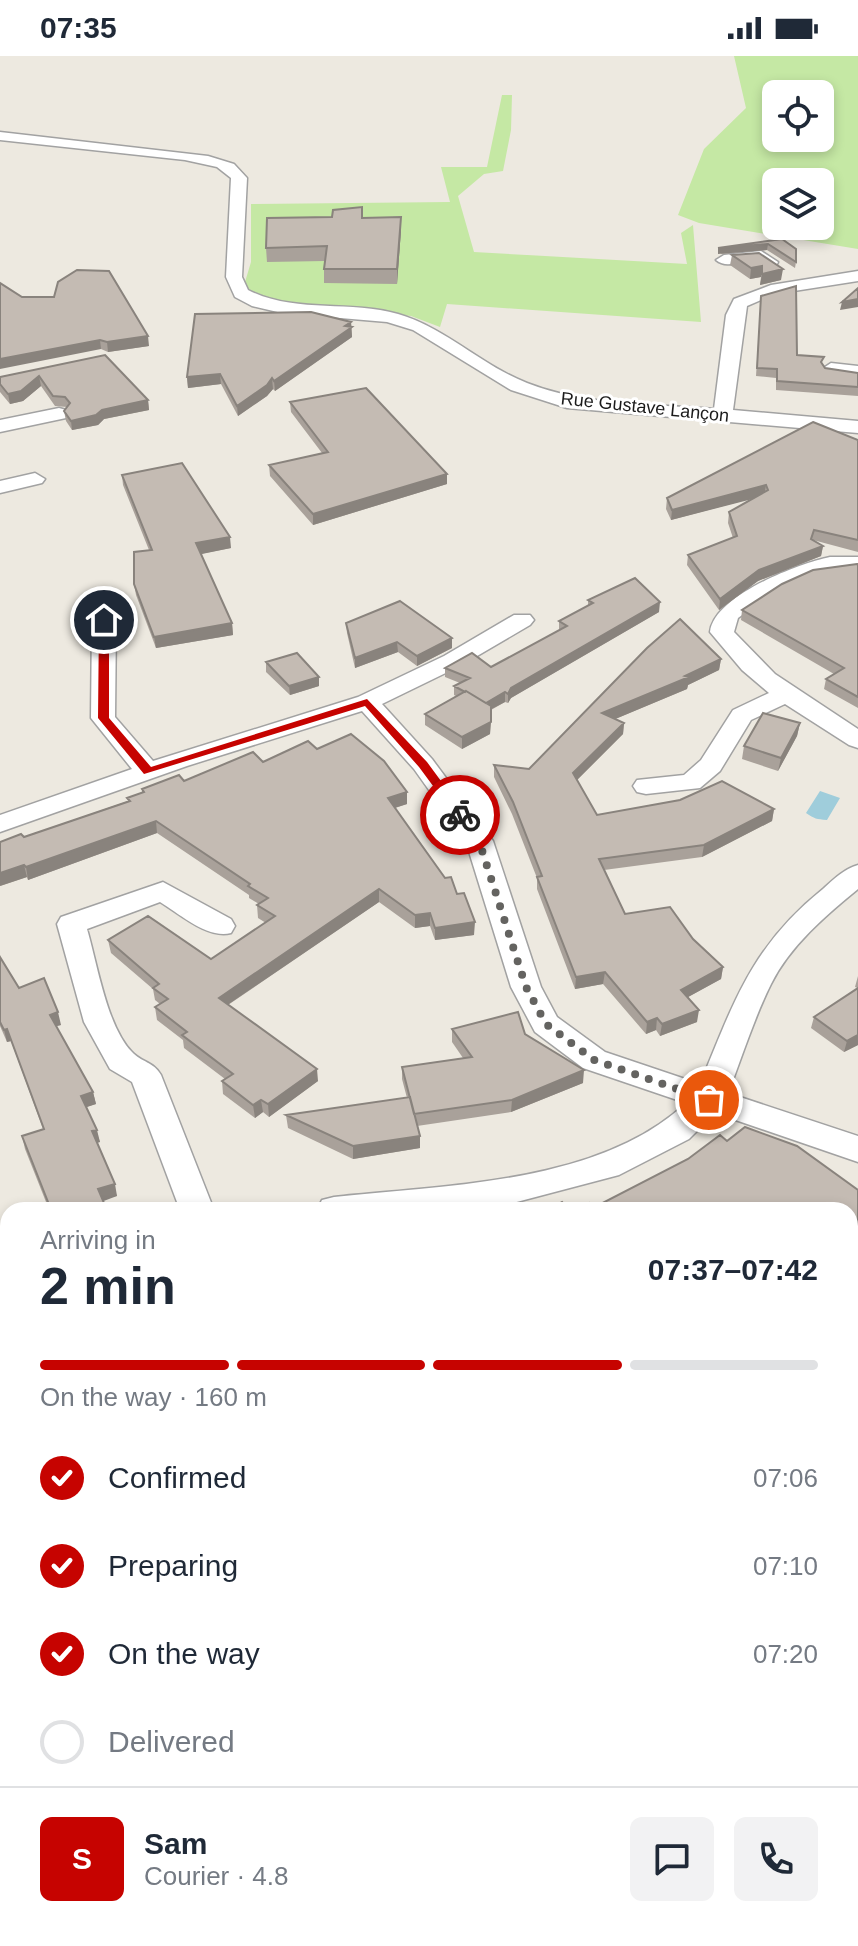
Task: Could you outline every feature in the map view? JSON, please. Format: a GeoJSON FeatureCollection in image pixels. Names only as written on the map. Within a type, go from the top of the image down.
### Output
{"type":"FeatureCollection","features":[{"type":"Feature","properties":{"kind":"street","name":"Rue Gustave Lançon"},"geometry":{"type":"LineString","coordinates":[[0,136],[185,156],[233,169],[239,178],[234,277],[241,293],[258,302],[282,308],[389,317],[419,326],[518,386],[567,402],[858,427]]}},
{"type":"Feature","properties":{"kind":"street"},"geometry":{"type":"LineString","coordinates":[[724,260],[761,256],[805,285]]}},
{"type":"Feature","properties":{"kind":"street"},"geometry":{"type":"LineString","coordinates":[[723,416],[735,315],[740,303],[771,290],[858,276]]}},
{"type":"Feature","properties":{"kind":"street"},"geometry":{"type":"LineString","coordinates":[[831,369],[858,372]]}},
{"type":"Feature","properties":{"kind":"street"},"geometry":{"type":"LineString","coordinates":[[0,426],[59,414]]}},
{"type":"Feature","properties":{"kind":"street"},"geometry":{"type":"LineString","coordinates":[[0,487],[35,479]]}},
{"type":"Feature","properties":{"kind":"street"},"geometry":{"type":"LineString","coordinates":[[858,564],[842,562],[818,566],[735,609],[725,619],[722,632],[735,652],[786,694],[858,740]]}},
{"type":"Feature","properties":{"kind":"street"},"geometry":{"type":"LineString","coordinates":[[104,620],[103,718],[148,772]]}},
{"type":"Feature","properties":{"kind":"street"},"geometry":{"type":"LineString","coordinates":[[0,824],[148,772],[367,702],[452,661],[522,620]]}},
{"type":"Feature","properties":{"kind":"street"},"geometry":{"type":"LineString","coordinates":[[646,786],[691,782],[711,765],[742,715],[786,694]]}},
{"type":"Feature","properties":{"kind":"street"},"geometry":{"type":"LineString","coordinates":[[367,702],[423,764],[479,841],[526,987],[546,1024],[594,1060],[858,1149]]}},
{"type":"Feature","properties":{"kind":"street"},"geometry":{"type":"LineString","coordinates":[[408,1202],[509,1191],[607,1166],[678,1130],[709,1100],[757,982],[777,951],[822,904],[858,874]]}},
{"type":"Feature","properties":{"kind":"street"},"geometry":{"type":"LineString","coordinates":[[194,1202],[145,1075],[121,1061],[99,1022],[71,924],[163,891],[221,926]]}},
{"type":"Feature","properties":{"kind":"green space"},"geometry":{"type":"Polygon","coordinates":[[[734,56],[858,56],[858,249],[803,240],[834,240],[834,168],[762,168],[762,233],[699,223],[678,215],[704,149],[746,108],[734,56]]]}},
{"type":"Feature","properties":{"kind":"green space"},"geometry":{"type":"Polygon","coordinates":[[[502,95],[512,95],[511,130],[503,171],[484,174],[458,196],[474,252],[687,264],[681,233],[693,225],[701,322],[447,304],[440,327],[411,316],[291,305],[242,292],[251,262],[251,204],[450,202],[441,167],[487,167],[502,95]]]}},
{"type":"Feature","properties":{"kind":"water"},"geometry":{"type":"Polygon","coordinates":[[[820,791],[840,798],[827,820],[806,813],[820,791]]]}},
{"type":"Feature","properties":{"kind":"building"},"geometry":{"type":"Polygon","coordinates":[[[362,207],[362,218],[401,217],[397,269],[324,269],[327,246],[266,248],[267,218],[332,217],[333,210],[362,207]]]}},
{"type":"Feature","properties":{"kind":"building"},"geometry":{"type":"Polygon","coordinates":[[[783,240],[796,249],[796,262],[768,244],[718,248],[783,240]]]}},
{"type":"Feature","properties":{"kind":"building"},"geometry":{"type":"Polygon","coordinates":[[[759,253],[783,269],[762,274],[762,266],[751,268],[732,255],[759,253]]]}},
{"type":"Feature","properties":{"kind":"building"},"geometry":{"type":"Polygon","coordinates":[[[77,270],[109,271],[148,336],[107,342],[100,340],[0,359],[0,283],[22,297],[54,297],[58,282],[77,270]]]}},
{"type":"Feature","properties":{"kind":"building"},"geometry":{"type":"Polygon","coordinates":[[[796,286],[797,355],[824,357],[821,362],[825,368],[858,373],[858,387],[777,381],[777,369],[757,368],[761,296],[796,286]]]}},
{"type":"Feature","properties":{"kind":"building"},"geometry":{"type":"Polygon","coordinates":[[[858,288],[858,299],[842,302],[858,288]]]}},
{"type":"Feature","properties":{"kind":"building"},"geometry":{"type":"Polygon","coordinates":[[[311,312],[351,322],[345,326],[352,327],[274,381],[272,378],[237,406],[220,374],[187,377],[195,314],[311,312]]]}},
{"type":"Feature","properties":{"kind":"building"},"geometry":{"type":"Polygon","coordinates":[[[105,355],[148,400],[102,410],[96,415],[71,421],[64,411],[70,403],[65,397],[53,396],[39,376],[21,391],[8,394],[0,384],[0,377],[105,355]]]}},
{"type":"Feature","properties":{"kind":"building"},"geometry":{"type":"Polygon","coordinates":[[[366,388],[447,474],[313,514],[269,465],[328,452],[290,402],[366,388]]]}},
{"type":"Feature","properties":{"kind":"building"},"geometry":{"type":"Polygon","coordinates":[[[813,422],[858,440],[858,540],[814,530],[811,539],[823,546],[759,570],[720,599],[688,555],[737,536],[729,512],[768,490],[766,485],[672,510],[667,498],[813,422]]]}},
{"type":"Feature","properties":{"kind":"building"},"geometry":{"type":"Polygon","coordinates":[[[182,463],[230,537],[196,543],[232,623],[154,637],[134,584],[134,552],[152,550],[122,475],[182,463]]]}},
{"type":"Feature","properties":{"kind":"building"},"geometry":{"type":"Polygon","coordinates":[[[858,564],[858,697],[826,679],[844,668],[742,610],[782,584],[813,570],[858,564]]]}},
{"type":"Feature","properties":{"kind":"building"},"geometry":{"type":"Polygon","coordinates":[[[635,578],[660,602],[511,688],[508,694],[505,692],[486,703],[454,686],[470,678],[445,668],[472,653],[491,667],[567,626],[559,621],[593,603],[588,600],[635,578]]]}},
{"type":"Feature","properties":{"kind":"building"},"geometry":{"type":"Polygon","coordinates":[[[400,601],[452,638],[417,656],[397,642],[355,658],[346,623],[400,601]]]}},
{"type":"Feature","properties":{"kind":"building"},"geometry":{"type":"Polygon","coordinates":[[[680,619],[721,659],[685,676],[689,677],[602,713],[624,723],[573,773],[597,815],[680,800],[722,781],[774,809],[704,845],[599,859],[625,914],[670,907],[693,939],[723,967],[681,990],[699,1010],[662,1024],[657,1018],[647,1022],[605,972],[576,977],[537,877],[542,876],[513,802],[494,765],[529,769],[647,648],[680,619]]]}},
{"type":"Feature","properties":{"kind":"building"},"geometry":{"type":"Polygon","coordinates":[[[297,653],[319,677],[289,686],[266,662],[297,653]]]}},
{"type":"Feature","properties":{"kind":"building"},"geometry":{"type":"Polygon","coordinates":[[[466,691],[491,706],[491,722],[462,737],[425,714],[466,691]]]}},
{"type":"Feature","properties":{"kind":"building"},"geometry":{"type":"Polygon","coordinates":[[[763,713],[800,723],[781,758],[744,746],[763,713]]]}},
{"type":"Feature","properties":{"kind":"building"},"geometry":{"type":"Polygon","coordinates":[[[351,734],[384,761],[407,792],[388,798],[445,878],[451,877],[457,894],[464,893],[475,922],[435,928],[430,913],[415,915],[379,889],[219,998],[317,1069],[268,1104],[261,1100],[253,1105],[222,1081],[233,1074],[182,1035],[187,1032],[155,1007],[168,999],[153,988],[159,984],[108,940],[148,916],[211,959],[275,916],[257,905],[268,898],[156,821],[26,867],[0,873],[0,842],[21,834],[24,837],[130,801],[127,798],[144,792],[142,789],[179,775],[184,781],[253,752],[263,762],[308,741],[317,749],[351,734]]]}},
{"type":"Feature","properties":{"kind":"building"},"geometry":{"type":"Polygon","coordinates":[[[0,957],[19,988],[44,978],[58,1012],[50,1015],[93,1092],[81,1096],[97,1130],[92,1131],[115,1184],[98,1189],[104,1202],[48,1202],[22,1136],[44,1129],[7,1029],[4,1030],[0,1022],[0,957]]]}},
{"type":"Feature","properties":{"kind":"building"},"geometry":{"type":"Polygon","coordinates":[[[858,988],[858,1035],[847,1041],[814,1017],[858,988]]]}},
{"type":"Feature","properties":{"kind":"building"},"geometry":{"type":"Polygon","coordinates":[[[518,1012],[525,1034],[584,1070],[512,1100],[414,1114],[402,1067],[472,1057],[452,1029],[518,1012]]]}},
{"type":"Feature","properties":{"kind":"building"},"geometry":{"type":"Polygon","coordinates":[[[410,1097],[420,1136],[353,1146],[286,1115],[410,1097]]]}},
{"type":"Feature","properties":{"kind":"building"},"geometry":{"type":"Polygon","coordinates":[[[745,1127],[797,1146],[858,1190],[858,1202],[605,1202],[688,1159],[720,1135],[727,1141],[745,1127]]]}},
{"type":"Feature","properties":{"kind":"way so far"},"geometry":{"type":"LineString","coordinates":[[460,815],[479,841],[526,987],[546,1024],[594,1060],[709,1100]]}},
{"type":"Feature","properties":{"kind":"route"},"geometry":{"type":"LineString","coordinates":[[104,620],[103,718],[148,772],[367,702],[423,764],[460,815]]}}]}
